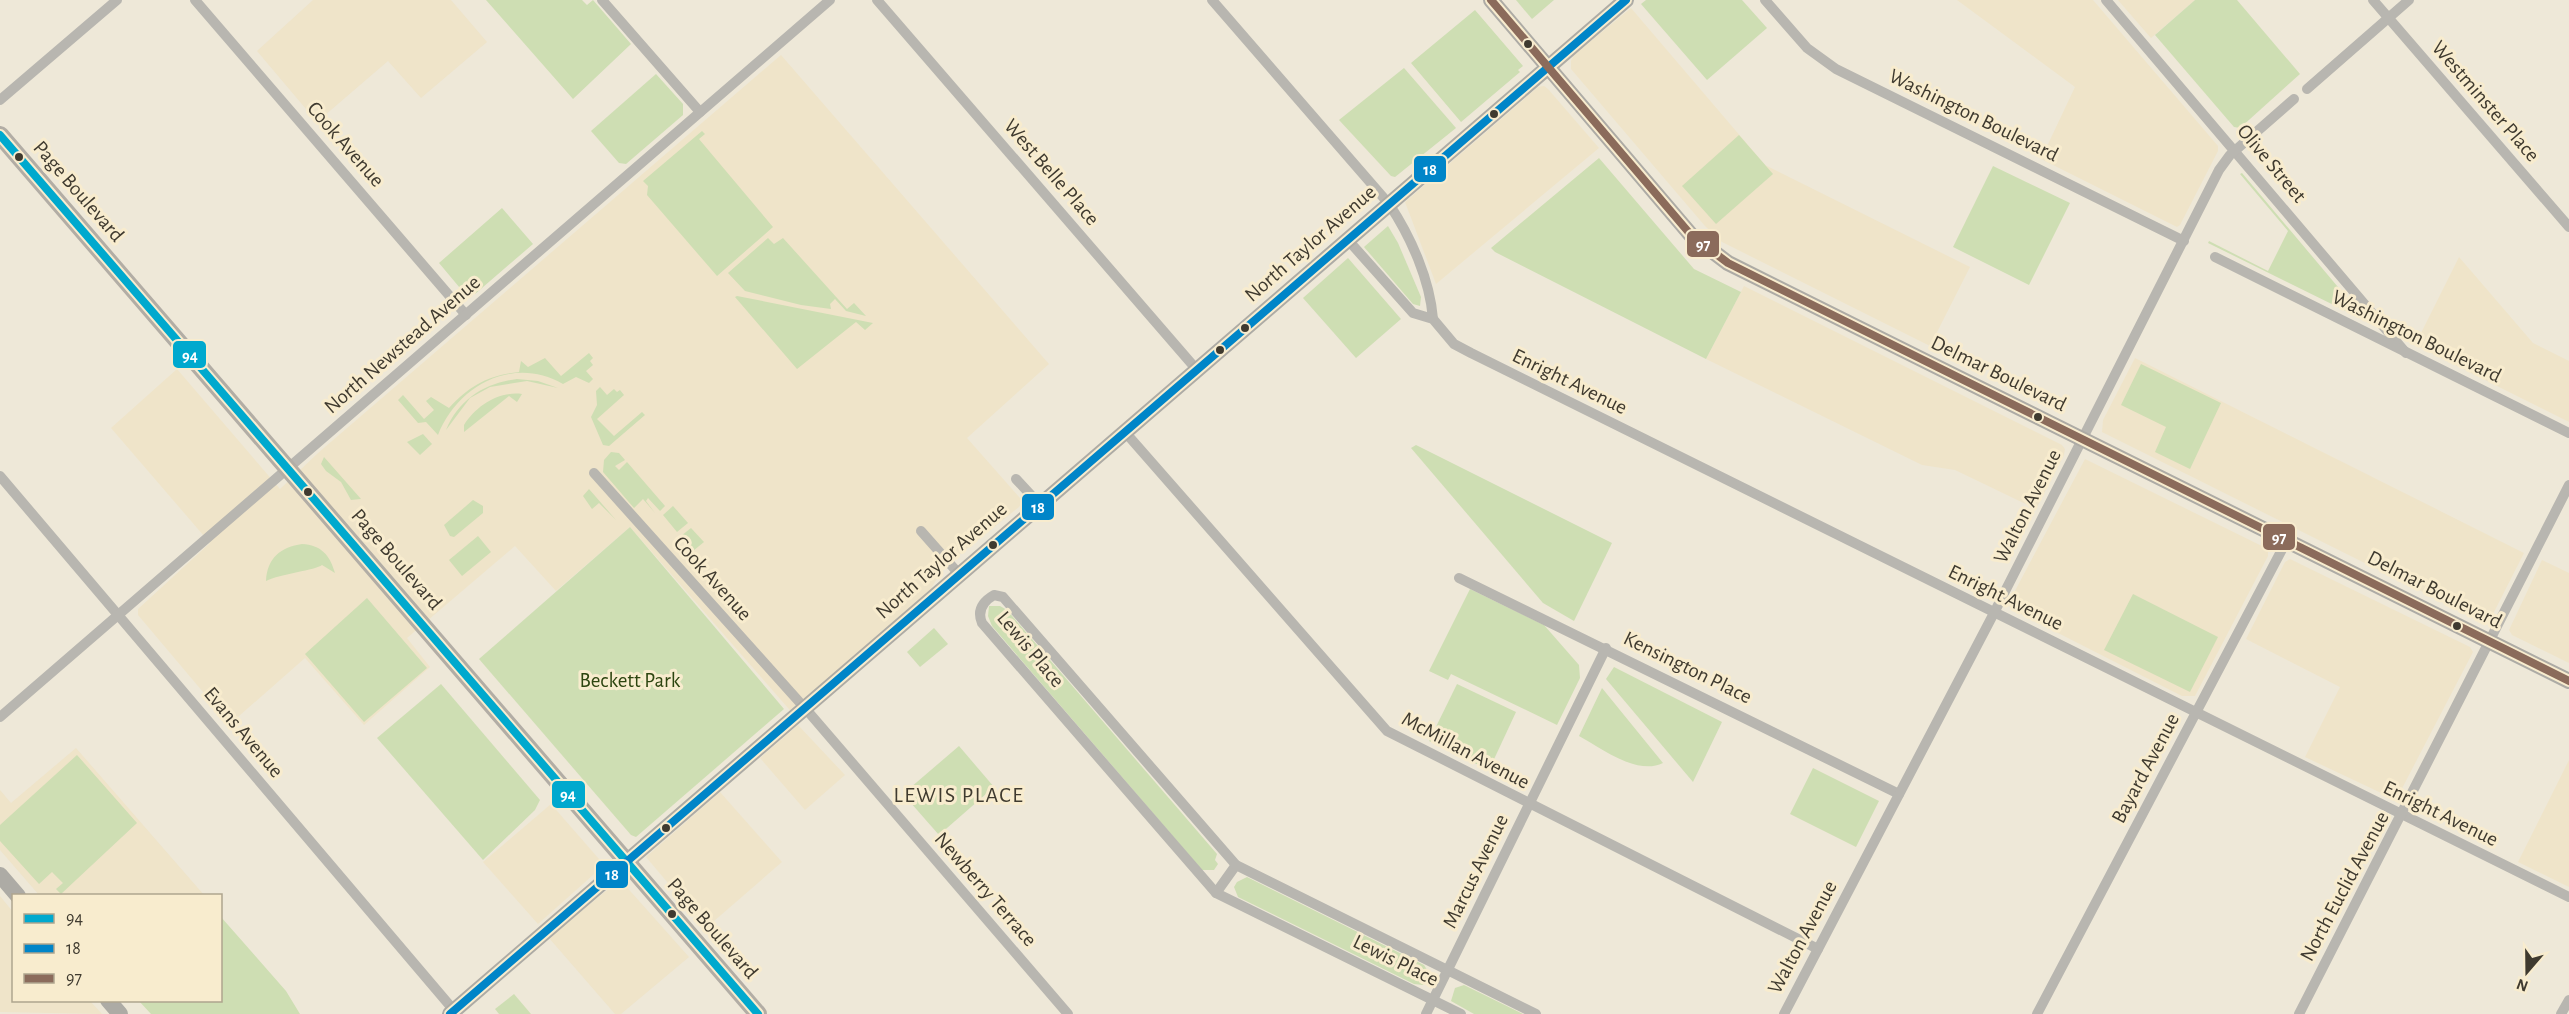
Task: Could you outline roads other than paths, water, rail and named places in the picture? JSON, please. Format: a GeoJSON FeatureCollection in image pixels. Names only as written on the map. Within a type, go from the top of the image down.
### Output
{"type":"FeatureCollection","features":[{"type":"Feature","properties":{"kind":"main road","name":"Page Boulevard"},"geometry":{"type":"LineString","coordinates":[[0,135],[758,1014]]}},
{"type":"Feature","properties":{"kind":"street"},"geometry":{"type":"LineString","coordinates":[[0,100],[117,0]]}},
{"type":"Feature","properties":{"kind":"street","name":"Cook Avenue"},"geometry":{"type":"LineString","coordinates":[[195,0],[466,315]]}},
{"type":"Feature","properties":{"kind":"street"},"geometry":{"type":"LineString","coordinates":[[602,0],[700,112]]}},
{"type":"Feature","properties":{"kind":"street","name":"North Newstead Avenue"},"geometry":{"type":"LineString","coordinates":[[0,717],[830,0]]}},
{"type":"Feature","properties":{"kind":"street","name":"West Belle Place"},"geometry":{"type":"LineString","coordinates":[[877,0],[1197,370]]}},
{"type":"Feature","properties":{"kind":"street"},"geometry":{"type":"LineString","coordinates":[[1212,0],[1399,218],[1431,293],[1433,320]]}},
{"type":"Feature","properties":{"kind":"street","name":"Delmar Boulevard"},"geometry":{"type":"LineString","coordinates":[[1491,0],[1691,235],[1710,252],[1738,269],[2569,681]]}},
{"type":"Feature","properties":{"kind":"street","name":"North Taylor Avenue"},"geometry":{"type":"LineString","coordinates":[[454,1013],[626,861],[1626,0]]}},
{"type":"Feature","properties":{"kind":"street","name":"Washington Boulevard"},"geometry":{"type":"LineString","coordinates":[[1765,0],[1807,48],[1828,64],[2184,241]]}},
{"type":"Feature","properties":{"kind":"street","name":"Olive Street"},"geometry":{"type":"LineString","coordinates":[[2106,0],[2406,353]]}},
{"type":"Feature","properties":{"kind":"street","name":"Westminster Place"},"geometry":{"type":"LineString","coordinates":[[2373,0],[2569,227]]}},
{"type":"Feature","properties":{"kind":"street"},"geometry":{"type":"LineString","coordinates":[[2307,89],[2409,0]]}},
{"type":"Feature","properties":{"kind":"street","name":"Walton Avenue"},"geometry":{"type":"LineString","coordinates":[[1784,1014],[1994,613],[2219,170],[2235,150],[2294,99]]}},
{"type":"Feature","properties":{"kind":"street","name":"Enright Avenue"},"geometry":{"type":"LineString","coordinates":[[1348,240],[1413,313],[1433,320],[1454,344],[2195,714],[2569,897]]}},
{"type":"Feature","properties":{"kind":"street","name":"Washington Boulevard"},"geometry":{"type":"LineString","coordinates":[[2215,257],[2569,433]]}},
{"type":"Feature","properties":{"kind":"street","name":"McMillan Avenue"},"geometry":{"type":"LineString","coordinates":[[1125,432],[1387,731],[1529,805],[1818,949]]}},
{"type":"Feature","properties":{"kind":"street","name":"Cook Avenue"},"geometry":{"type":"LineString","coordinates":[[594,473],[804,708]]}},
{"type":"Feature","properties":{"kind":"street","name":"Evans Avenue"},"geometry":{"type":"LineString","coordinates":[[0,476],[454,1013]]}},
{"type":"Feature","properties":{"kind":"street"},"geometry":{"type":"LineString","coordinates":[[1016,479],[1040,505]]}},
{"type":"Feature","properties":{"kind":"street","name":"North Euclid Avenue"},"geometry":{"type":"LineString","coordinates":[[2299,1014],[2403,815],[2569,485]]}},
{"type":"Feature","properties":{"kind":"street"},"geometry":{"type":"LineString","coordinates":[[921,531],[959,574]]}},
{"type":"Feature","properties":{"kind":"street","name":"Bayard Avenue"},"geometry":{"type":"LineString","coordinates":[[2037,1014],[2287,540]]}},
{"type":"Feature","properties":{"kind":"street","name":"Kensington Place"},"geometry":{"type":"LineString","coordinates":[[1460,578],[1899,794]]}},
{"type":"Feature","properties":{"kind":"street","name":"Lewis Place"},"geometry":{"type":"LineString","coordinates":[[1461,1014],[1216,893],[982,623],[980,610],[985,600],[994,595],[1003,597],[1236,865],[1536,1014]]}},
{"type":"Feature","properties":{"kind":"street","name":"Marcus Avenue"},"geometry":{"type":"LineString","coordinates":[[1426,1014],[1606,648]]}},
{"type":"Feature","properties":{"kind":"street","name":"Newberry Terrace"},"geometry":{"type":"LineString","coordinates":[[804,708],[1068,1014]]}},
{"type":"Feature","properties":{"kind":"street"},"geometry":{"type":"LineString","coordinates":[[1216,893],[1236,865]]}},
{"type":"Feature","properties":{"kind":"street"},"geometry":{"type":"LineString","coordinates":[[0,875],[16,894]]}},
{"type":"Feature","properties":{"kind":"street"},"geometry":{"type":"LineString","coordinates":[[2562,1014],[2569,1000]]}},
{"type":"Feature","properties":{"kind":"street"},"geometry":{"type":"LineString","coordinates":[[110,1002],[120,1014]]}},
{"type":"Feature","properties":{"kind":"district","name":"LEWIS PLACE"},"geometry":{"type":"Point","coordinates":[959,794]}},
{"type":"Feature","properties":{"kind":"park label","name":"Beckett Park"},"geometry":{"type":"Point","coordinates":[630,680]}}]}
